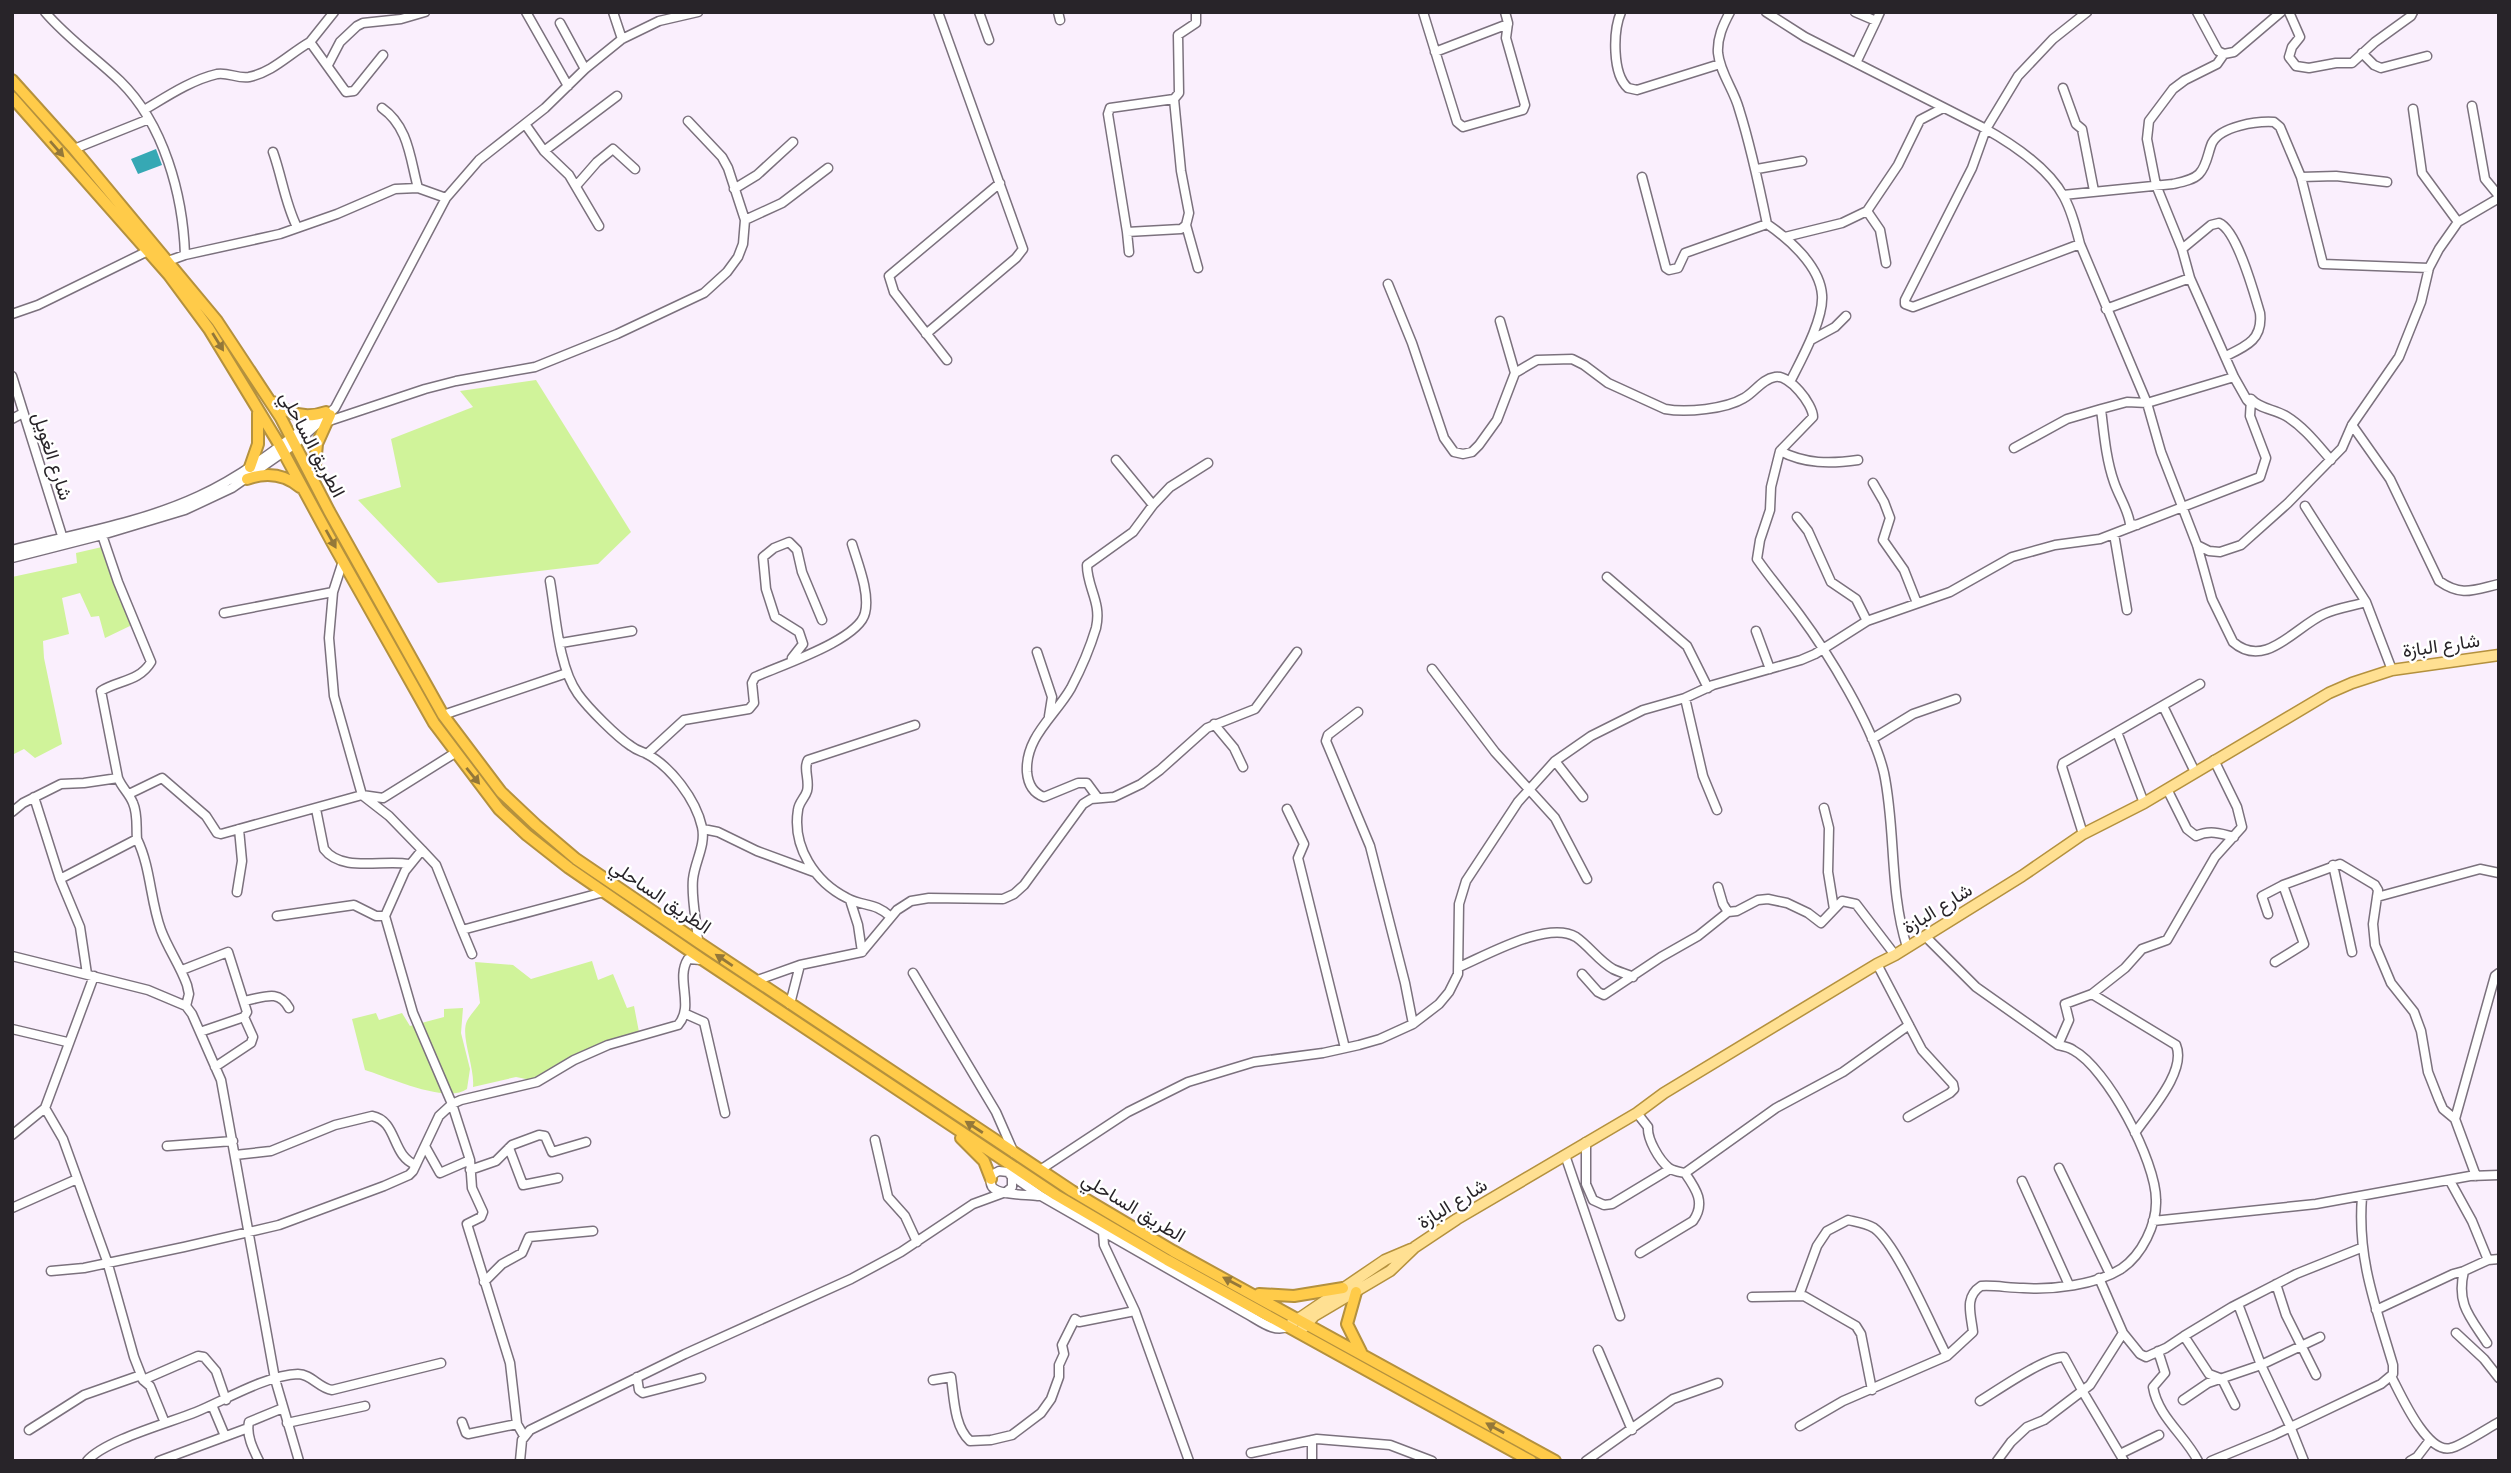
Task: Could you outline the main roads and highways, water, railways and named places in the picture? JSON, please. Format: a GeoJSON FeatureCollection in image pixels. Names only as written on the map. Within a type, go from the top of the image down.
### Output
{"type":"FeatureCollection","features":[{"type":"Feature","properties":{"kind":"highway","name":"الطريق الساحلي"},"geometry":{"type":"LineString","coordinates":[[12,80],[74,149],[217,321],[268,396],[443,715],[501,792],[536,825],[576,859],[1040,1170],[1173,1251],[1254,1294],[1298,1325],[1362,1355],[1555,1461]]}},
{"type":"Feature","properties":{"kind":"highway","name":"الطريق الساحلي"},"geometry":{"type":"LineString","coordinates":[[12,97],[169,275],[209,329],[254,400],[415,691],[455,753],[499,809],[558,859],[604,892],[1077,1208],[1298,1325],[1531,1461]]}},
{"type":"Feature","properties":{"kind":"highway"},"geometry":{"type":"LineString","coordinates":[[268,396],[283,409],[297,415],[327,416],[316,452],[314,479]]}},
{"type":"Feature","properties":{"kind":"highway"},"geometry":{"type":"LineString","coordinates":[[250,467],[260,436],[254,400]]}},
{"type":"Feature","properties":{"kind":"highway"},"geometry":{"type":"LineString","coordinates":[[247,479],[276,475],[294,482],[307,496]]}},
{"type":"Feature","properties":{"kind":"highway"},"geometry":{"type":"LineString","coordinates":[[942,1119],[981,1158],[991,1180]]}},
{"type":"Feature","properties":{"kind":"highway"},"geometry":{"type":"LineString","coordinates":[[1254,1294],[1294,1296],[1343,1288]]}},
{"type":"Feature","properties":{"kind":"highway"},"geometry":{"type":"LineString","coordinates":[[1356,1292],[1348,1324],[1362,1355]]}},
{"type":"Feature","properties":{"kind":"main road","name":"شارع البازة"},"geometry":{"type":"LineString","coordinates":[[1298,1325],[1390,1271],[1415,1247],[1457,1219],[1637,1113],[1664,1093],[1895,955],[2022,876],[2082,834],[2144,803],[2329,693],[2392,670],[2499,655]]}},
{"type":"Feature","properties":{"kind":"main road","name":"شارع البازة"},"geometry":{"type":"LineString","coordinates":[[1298,1325],[1343,1288],[1384,1260],[1415,1247]]}},
{"type":"Feature","properties":{"kind":"water"},"geometry":{"type":"Polygon","coordinates":[[[156,149],[162,165],[138,174],[131,159],[156,149]]]}}]}
